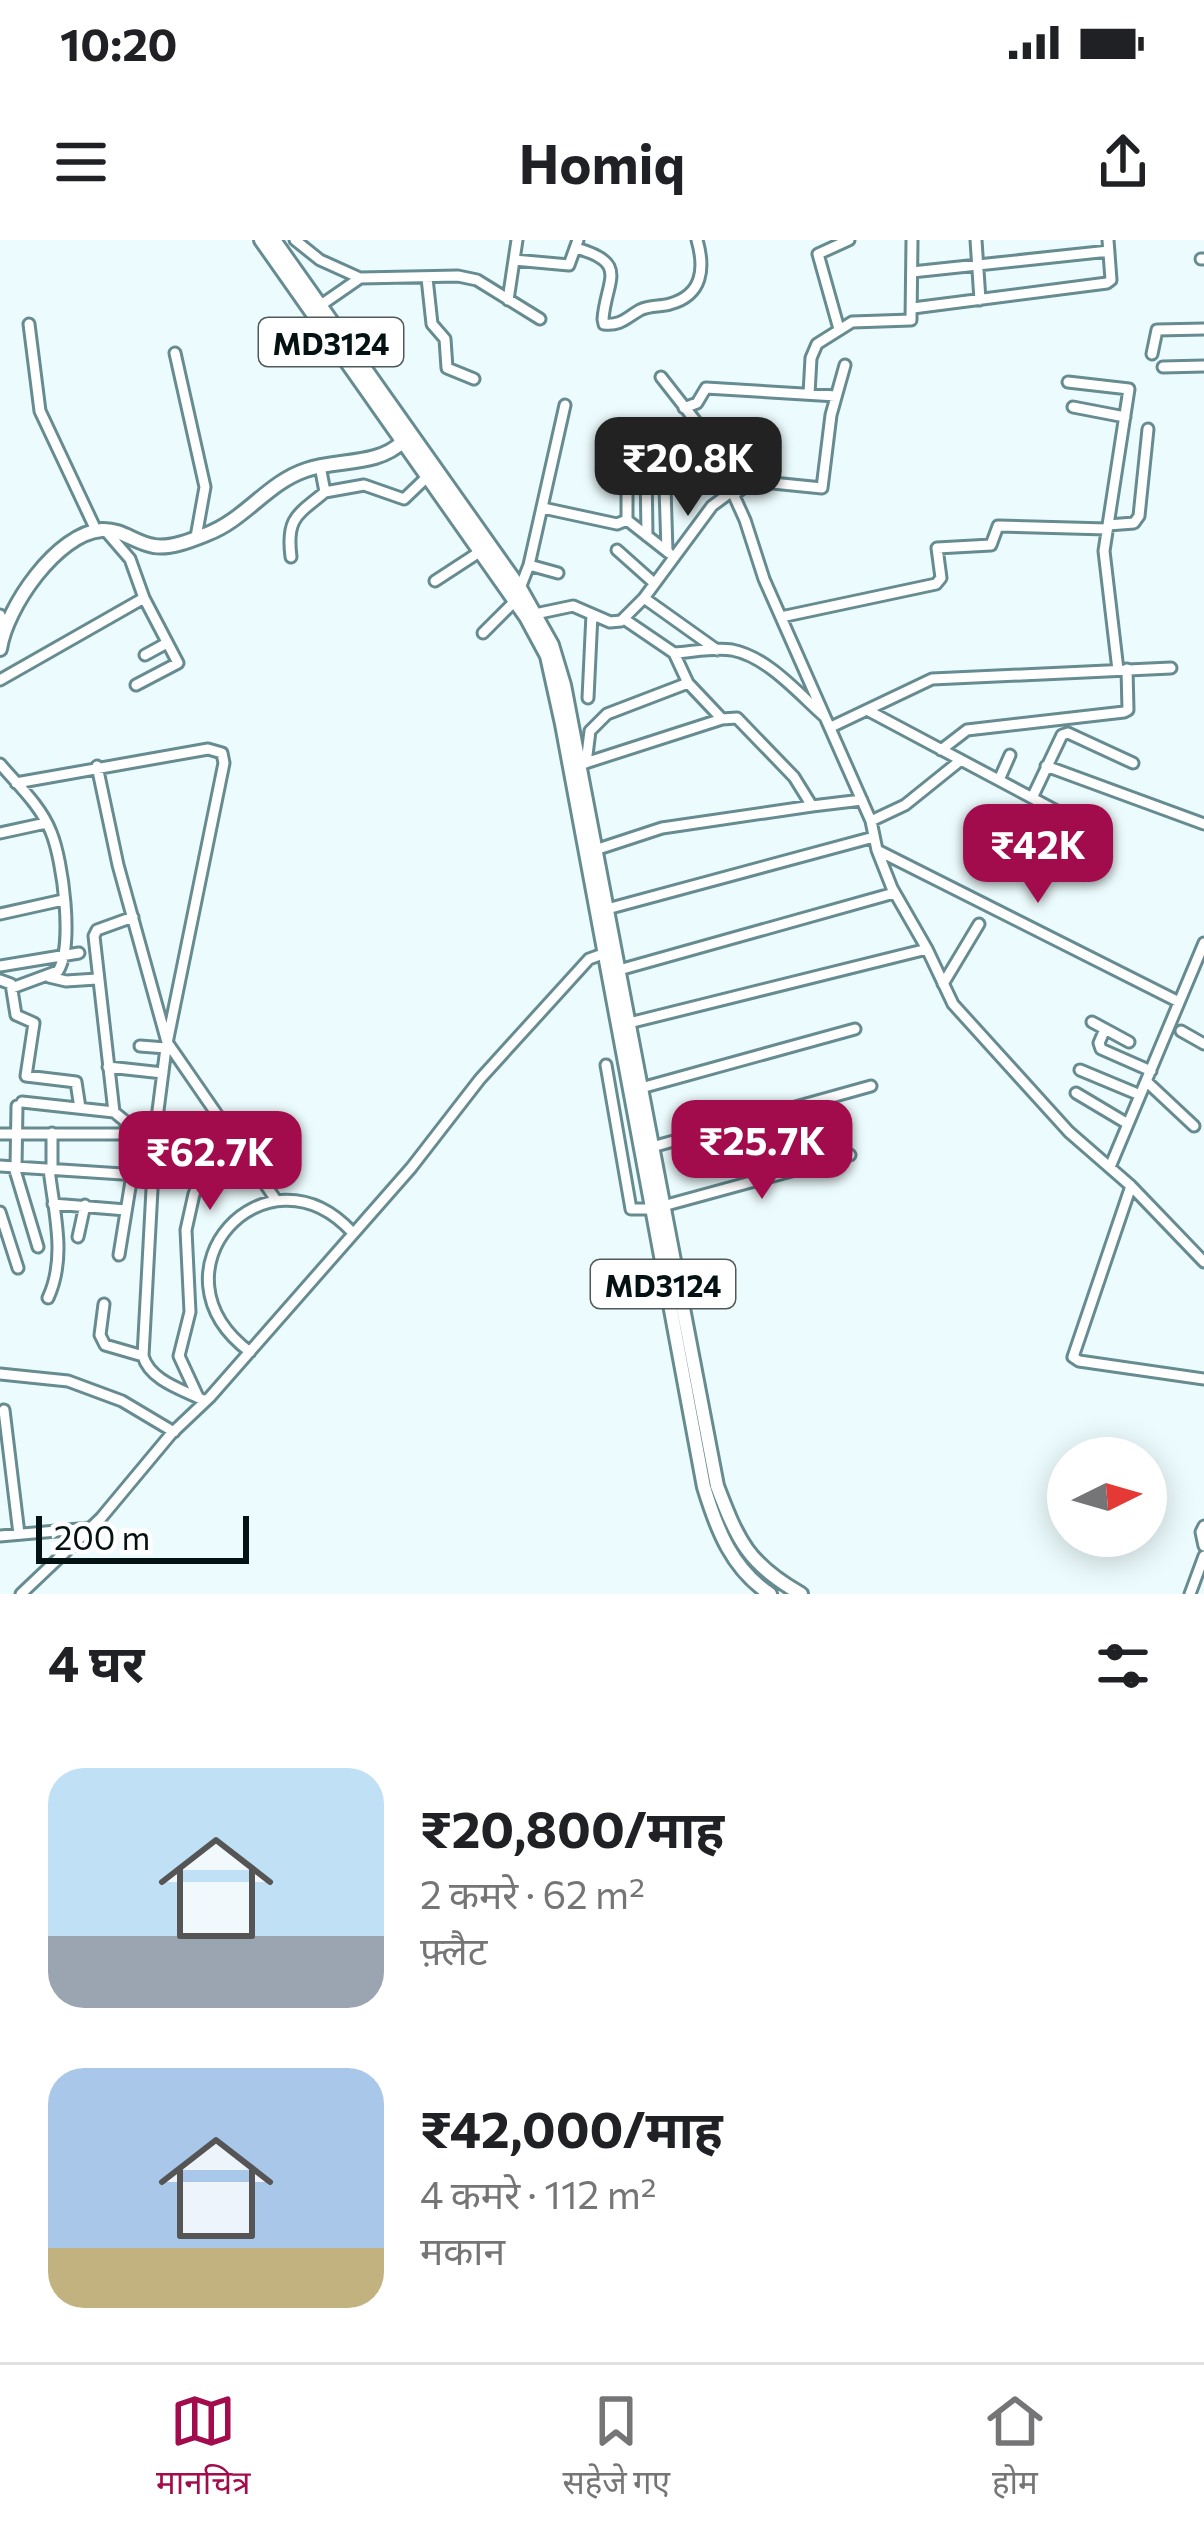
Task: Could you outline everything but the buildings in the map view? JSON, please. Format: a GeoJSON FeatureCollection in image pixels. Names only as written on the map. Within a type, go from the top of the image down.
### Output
{"type":"FeatureCollection","features":[{"type":"Feature","properties":{"kind":"main road","name":"MD3124"},"geometry":{"type":"LineString","coordinates":[[261,240],[323,316]]}},
{"type":"Feature","properties":{"kind":"main road"},"geometry":{"type":"LineString","coordinates":[[274,240],[338,342],[535,614],[552,645],[582,764],[607,909],[609,951]]}},
{"type":"Feature","properties":{"kind":"main road","name":"MD3124"},"geometry":{"type":"LineString","coordinates":[[338,342],[402,442],[518,594],[547,656],[609,951],[704,1487],[728,1550],[764,1592]]}},
{"type":"Feature","properties":{"kind":"main road"},"geometry":{"type":"LineString","coordinates":[[0,649],[2,626],[58,549],[100,530],[157,547],[196,537],[233,520],[272,485],[320,466],[389,454],[402,442]]}},
{"type":"Feature","properties":{"kind":"main road","name":"MD3124"},"geometry":{"type":"LineString","coordinates":[[609,951],[619,970],[634,1086]]}},
{"type":"Feature","properties":{"kind":"main road","name":"MD3124"},"geometry":{"type":"LineString","coordinates":[[656,1207],[717,1486],[742,1548],[770,1576],[800,1594]]}},
{"type":"Feature","properties":{"kind":"street"},"geometry":{"type":"LineString","coordinates":[[296,240],[320,260],[360,278],[458,276],[477,280],[539,319]]}},
{"type":"Feature","properties":{"kind":"street"},"geometry":{"type":"LineString","coordinates":[[508,300],[518,240]]}},
{"type":"Feature","properties":{"kind":"street"},"geometry":{"type":"LineString","coordinates":[[514,260],[565,266],[573,261],[577,244],[598,254],[614,280],[604,324],[615,326],[646,307],[678,301],[698,285],[704,273],[697,240]]}},
{"type":"Feature","properties":{"kind":"street"},"geometry":{"type":"LineString","coordinates":[[839,329],[818,254],[849,240]]}},
{"type":"Feature","properties":{"kind":"street"},"geometry":{"type":"LineString","coordinates":[[976,240],[980,300]]}},
{"type":"Feature","properties":{"kind":"street"},"geometry":{"type":"LineString","coordinates":[[808,394],[813,349],[839,329],[860,320],[911,320],[912,241]]}},
{"type":"Feature","properties":{"kind":"street"},"geometry":{"type":"LineString","coordinates":[[912,272],[1108,245],[1111,280],[913,308]]}},
{"type":"Feature","properties":{"kind":"street"},"geometry":{"type":"LineString","coordinates":[[323,316],[360,278]]}},
{"type":"Feature","properties":{"kind":"street"},"geometry":{"type":"LineString","coordinates":[[427,278],[432,324],[445,339],[447,368],[474,379]]}},
{"type":"Feature","properties":{"kind":"street"},"geometry":{"type":"LineString","coordinates":[[29,324],[40,411],[100,530],[130,560],[177,664],[136,685]]}},
{"type":"Feature","properties":{"kind":"street"},"geometry":{"type":"LineString","coordinates":[[1152,354],[1157,330],[1204,329]]}},
{"type":"Feature","properties":{"kind":"street"},"geometry":{"type":"LineString","coordinates":[[175,353],[205,487],[196,537]]}},
{"type":"Feature","properties":{"kind":"street"},"geometry":{"type":"LineString","coordinates":[[535,614],[573,606],[610,622],[624,619],[644,598],[669,554],[712,506],[753,481],[822,488],[845,364]]}},
{"type":"Feature","properties":{"kind":"street"},"geometry":{"type":"LineString","coordinates":[[1162,367],[1204,366]]}},
{"type":"Feature","properties":{"kind":"street"},"geometry":{"type":"LineString","coordinates":[[662,377],[700,428],[732,494],[871,821],[894,893],[953,1004],[1070,1132],[1131,1186],[1204,1262]]}},
{"type":"Feature","properties":{"kind":"street"},"geometry":{"type":"LineString","coordinates":[[941,749],[972,729],[1128,710],[1105,559],[1127,386],[1068,382]]}},
{"type":"Feature","properties":{"kind":"street"},"geometry":{"type":"LineString","coordinates":[[684,408],[697,403],[706,388],[836,396]]}},
{"type":"Feature","properties":{"kind":"street"},"geometry":{"type":"LineString","coordinates":[[483,633],[518,594],[529,566],[566,405]]}},
{"type":"Feature","properties":{"kind":"street"},"geometry":{"type":"LineString","coordinates":[[1073,407],[1125,416]]}},
{"type":"Feature","properties":{"kind":"street"},"geometry":{"type":"LineString","coordinates":[[781,617],[936,584],[941,578],[937,548],[992,545],[998,526],[1134,523],[1139,516],[1148,429]]}},
{"type":"Feature","properties":{"kind":"street"},"geometry":{"type":"LineString","coordinates":[[627,453],[627,520]]}},
{"type":"Feature","properties":{"kind":"street"},"geometry":{"type":"LineString","coordinates":[[646,465],[647,536]]}},
{"type":"Feature","properties":{"kind":"street"},"geometry":{"type":"LineString","coordinates":[[320,466],[325,492]]}},
{"type":"Feature","properties":{"kind":"street"},"geometry":{"type":"LineString","coordinates":[[292,557],[293,518],[325,492],[364,485],[404,500],[428,476]]}},
{"type":"Feature","properties":{"kind":"street"},"geometry":{"type":"LineString","coordinates":[[665,487],[669,554]]}},
{"type":"Feature","properties":{"kind":"street"},"geometry":{"type":"LineString","coordinates":[[543,508],[617,524],[627,520]]}},
{"type":"Feature","properties":{"kind":"street"},"geometry":{"type":"LineString","coordinates":[[627,520],[669,554]]}},
{"type":"Feature","properties":{"kind":"street"},"geometry":{"type":"LineString","coordinates":[[435,580],[482,550]]}},
{"type":"Feature","properties":{"kind":"street"},"geometry":{"type":"LineString","coordinates":[[617,550],[654,583]]}},
{"type":"Feature","properties":{"kind":"street"},"geometry":{"type":"LineString","coordinates":[[529,566],[557,573]]}},
{"type":"Feature","properties":{"kind":"street"},"geometry":{"type":"LineString","coordinates":[[0,680],[144,598]]}},
{"type":"Feature","properties":{"kind":"street"},"geometry":{"type":"LineString","coordinates":[[644,598],[717,650]]}},
{"type":"Feature","properties":{"kind":"street"},"geometry":{"type":"LineString","coordinates":[[588,698],[592,614]]}},
{"type":"Feature","properties":{"kind":"street"},"geometry":{"type":"LineString","coordinates":[[624,619],[674,653],[688,683],[722,719]]}},
{"type":"Feature","properties":{"kind":"street"},"geometry":{"type":"LineString","coordinates":[[146,655],[167,643]]}},
{"type":"Feature","properties":{"kind":"street"},"geometry":{"type":"LineString","coordinates":[[674,653],[730,650],[765,664],[829,723]]}},
{"type":"Feature","properties":{"kind":"street"},"geometry":{"type":"LineString","coordinates":[[829,723],[932,679],[1171,668]]}},
{"type":"Feature","properties":{"kind":"street"},"geometry":{"type":"LineString","coordinates":[[582,764],[590,731],[607,714],[688,683]]}},
{"type":"Feature","properties":{"kind":"street"},"geometry":{"type":"LineString","coordinates":[[866,710],[1100,834]]}},
{"type":"Feature","properties":{"kind":"street"},"geometry":{"type":"LineString","coordinates":[[582,764],[737,718],[761,740],[812,806]]}},
{"type":"Feature","properties":{"kind":"street"},"geometry":{"type":"LineString","coordinates":[[1032,798],[1057,740],[1068,733],[1132,763]]}},
{"type":"Feature","properties":{"kind":"street"},"geometry":{"type":"LineString","coordinates":[[16,783],[208,749],[217,749],[224,758],[163,1073],[155,1134],[143,1356],[155,1376],[202,1401]]}},
{"type":"Feature","properties":{"kind":"street"},"geometry":{"type":"LineString","coordinates":[[999,780],[1010,755]]}},
{"type":"Feature","properties":{"kind":"street"},"geometry":{"type":"LineString","coordinates":[[871,821],[895,812],[961,760]]}},
{"type":"Feature","properties":{"kind":"street"},"geometry":{"type":"LineString","coordinates":[[0,764],[46,823],[54,842],[66,954],[61,968],[12,990],[0,1003]]}},
{"type":"Feature","properties":{"kind":"street"},"geometry":{"type":"LineString","coordinates":[[97,766],[167,1045],[276,1200]]}},
{"type":"Feature","properties":{"kind":"street"},"geometry":{"type":"LineString","coordinates":[[1046,766],[1204,824]]}},
{"type":"Feature","properties":{"kind":"street"},"geometry":{"type":"LineString","coordinates":[[595,850],[662,828],[862,800]]}},
{"type":"Feature","properties":{"kind":"street"},"geometry":{"type":"LineString","coordinates":[[0,833],[46,823]]}},
{"type":"Feature","properties":{"kind":"street"},"geometry":{"type":"LineString","coordinates":[[607,909],[874,837]]}},
{"type":"Feature","properties":{"kind":"street"},"geometry":{"type":"LineString","coordinates":[[877,850],[1179,1002]]}},
{"type":"Feature","properties":{"kind":"street"},"geometry":{"type":"LineString","coordinates":[[619,970],[894,893]]}},
{"type":"Feature","properties":{"kind":"street"},"geometry":{"type":"LineString","coordinates":[[0,914],[63,900]]}},
{"type":"Feature","properties":{"kind":"street"},"geometry":{"type":"LineString","coordinates":[[114,1112],[95,932],[133,917]]}},
{"type":"Feature","properties":{"kind":"street"},"geometry":{"type":"LineString","coordinates":[[943,983],[980,924]]}},
{"type":"Feature","properties":{"kind":"street"},"geometry":{"type":"LineString","coordinates":[[1110,1167],[1203,947]]}},
{"type":"Feature","properties":{"kind":"street"},"geometry":{"type":"LineString","coordinates":[[628,1023],[927,949]]}},
{"type":"Feature","properties":{"kind":"street"},"geometry":{"type":"LineString","coordinates":[[21,1594],[90,1528],[250,1352],[524,1030],[589,959],[609,951]]}},
{"type":"Feature","properties":{"kind":"street"},"geometry":{"type":"LineString","coordinates":[[0,966],[79,953]]}},
{"type":"Feature","properties":{"kind":"street"},"geometry":{"type":"LineString","coordinates":[[48,976],[66,981],[97,979]]}},
{"type":"Feature","properties":{"kind":"street"},"geometry":{"type":"LineString","coordinates":[[0,980],[9,982],[16,1015],[30,1018],[34,1026],[26,1076],[76,1082],[80,1108]]}},
{"type":"Feature","properties":{"kind":"street"},"geometry":{"type":"LineString","coordinates":[[1092,1022],[1129,1042]]}},
{"type":"Feature","properties":{"kind":"street"},"geometry":{"type":"LineString","coordinates":[[609,1081],[634,1086],[855,1029]]}},
{"type":"Feature","properties":{"kind":"street"},"geometry":{"type":"LineString","coordinates":[[1105,1029],[1099,1043],[1102,1049],[1148,1076],[1194,1126]]}},
{"type":"Feature","properties":{"kind":"street"},"geometry":{"type":"LineString","coordinates":[[1181,1031],[1204,1044]]}},
{"type":"Feature","properties":{"kind":"street"},"geometry":{"type":"LineString","coordinates":[[140,1046],[167,1045]]}},
{"type":"Feature","properties":{"kind":"street"},"geometry":{"type":"LineString","coordinates":[[606,1065],[632,1209],[656,1207],[850,1155]]}},
{"type":"Feature","properties":{"kind":"street"},"geometry":{"type":"LineString","coordinates":[[108,1067],[163,1073]]}},
{"type":"Feature","properties":{"kind":"street"},"geometry":{"type":"LineString","coordinates":[[1080,1070],[1140,1096]]}},
{"type":"Feature","properties":{"kind":"street"},"geometry":{"type":"LineString","coordinates":[[619,1141],[872,1086]]}},
{"type":"Feature","properties":{"kind":"street"},"geometry":{"type":"LineString","coordinates":[[1076,1093],[1128,1124]]}},
{"type":"Feature","properties":{"kind":"street"},"geometry":{"type":"LineString","coordinates":[[38,1247],[15,1167],[20,1104],[114,1112],[125,1120],[128,1134]]}},
{"type":"Feature","properties":{"kind":"street"},"geometry":{"type":"LineString","coordinates":[[202,1401],[178,1356],[190,1312],[188,1214],[224,1124]]}},
{"type":"Feature","properties":{"kind":"street"},"geometry":{"type":"LineString","coordinates":[[49,1298],[58,1272],[52,1133]]}},
{"type":"Feature","properties":{"kind":"street"},"geometry":{"type":"LineString","coordinates":[[0,1134],[155,1134]]}},
{"type":"Feature","properties":{"kind":"street"},"geometry":{"type":"LineString","coordinates":[[0,1166],[153,1175]]}},
{"type":"Feature","properties":{"kind":"street"},"geometry":{"type":"LineString","coordinates":[[118,1255],[132,1174]]}},
{"type":"Feature","properties":{"kind":"street"},"geometry":{"type":"LineString","coordinates":[[1131,1186],[1072,1357],[1204,1379]]}},
{"type":"Feature","properties":{"kind":"street"},"geometry":{"type":"LineString","coordinates":[[250,1352],[215,1316],[208,1292],[208,1266],[216,1242],[231,1222],[252,1208],[293,1199],[326,1209],[352,1232]]}},
{"type":"Feature","properties":{"kind":"street"},"geometry":{"type":"LineString","coordinates":[[53,1204],[126,1210]]}},
{"type":"Feature","properties":{"kind":"street"},"geometry":{"type":"LineString","coordinates":[[78,1237],[85,1205]]}},
{"type":"Feature","properties":{"kind":"street"},"geometry":{"type":"LineString","coordinates":[[0,1212],[18,1268]]}},
{"type":"Feature","properties":{"kind":"street"},"geometry":{"type":"LineString","coordinates":[[104,1304],[100,1335],[104,1345],[143,1356]]}},
{"type":"Feature","properties":{"kind":"street"},"geometry":{"type":"LineString","coordinates":[[0,1374],[68,1381],[178,1428]]}},
{"type":"Feature","properties":{"kind":"street"},"geometry":{"type":"LineString","coordinates":[[4,1410],[19,1534]]}},
{"type":"Feature","properties":{"kind":"street"},"geometry":{"type":"LineString","coordinates":[[1204,1526],[1204,1546]]}},
{"type":"Feature","properties":{"kind":"street"},"geometry":{"type":"LineString","coordinates":[[0,1536],[90,1528]]}},
{"type":"Feature","properties":{"kind":"street"},"geometry":{"type":"LineString","coordinates":[[1190,1594],[1204,1556]]}}]}
